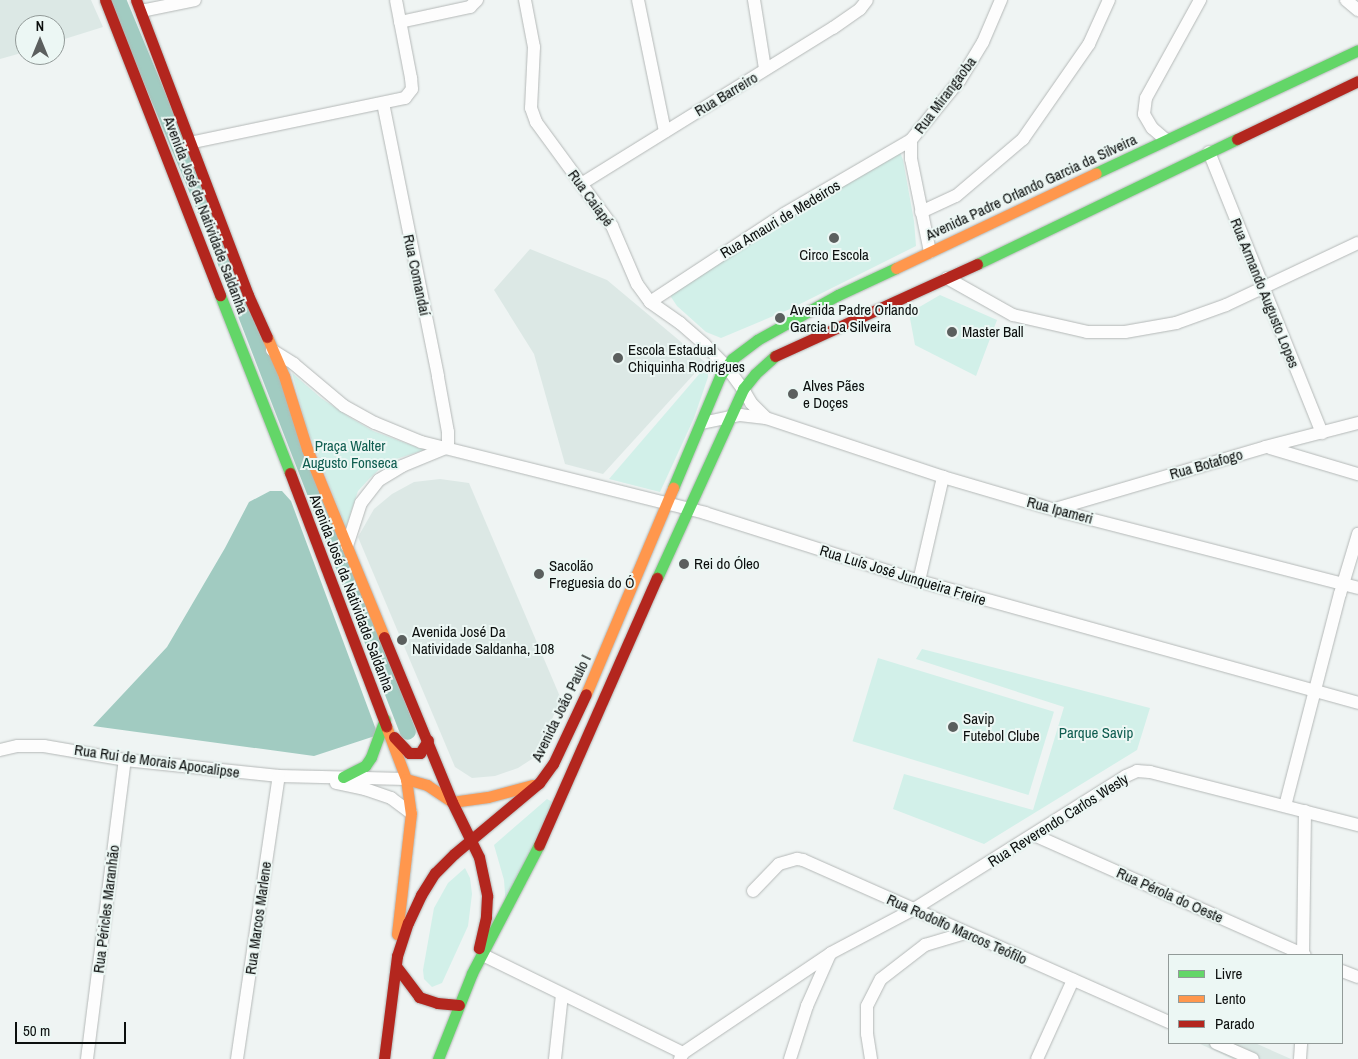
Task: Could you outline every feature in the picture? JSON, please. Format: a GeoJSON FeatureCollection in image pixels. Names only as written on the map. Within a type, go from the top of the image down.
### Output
{"type":"FeatureCollection","features":[{"type":"Feature","properties":{"kind":"main road","name":"Avenida José da Natividade Saldanha"},"geometry":{"type":"LineString","coordinates":[[105,0],[386,722],[406,779],[411,813],[399,916],[397,961]]}},
{"type":"Feature","properties":{"kind":"main road","name":"Avenida José da Natividade Saldanha"},"geometry":{"type":"LineString","coordinates":[[138,6],[248,295],[284,376],[307,449],[452,802],[471,841],[484,874],[487,896],[482,941],[472,973]]}},
{"type":"Feature","properties":{"kind":"main road","name":"Avenida Padre Orlando Garcia da Silveira"},"geometry":{"type":"LineString","coordinates":[[726,366],[757,340],[838,295],[1358,50]]}},
{"type":"Feature","properties":{"kind":"main road"},"geometry":{"type":"LineString","coordinates":[[438,1059],[472,973],[530,866],[728,418],[743,389],[777,354],[947,278],[1358,81]]}},
{"type":"Feature","properties":{"kind":"main road","name":"Avenida João Paulo I"},"geometry":{"type":"LineString","coordinates":[[384,1059],[397,961],[408,923],[420,895],[435,873],[539,783],[553,764],[580,706],[726,366]]}},
{"type":"Feature","properties":{"kind":"main road"},"geometry":{"type":"LineString","coordinates":[[386,722],[399,744],[409,753],[420,753],[428,740]]}},
{"type":"Feature","properties":{"kind":"main road"},"geometry":{"type":"LineString","coordinates":[[343,777],[364,766],[371,757],[386,722]]}},
{"type":"Feature","properties":{"kind":"main road"},"geometry":{"type":"LineString","coordinates":[[406,779],[427,785],[452,802],[488,798],[539,783]]}},
{"type":"Feature","properties":{"kind":"main road"},"geometry":{"type":"LineString","coordinates":[[397,961],[419,997],[436,1003],[459,1005]]}},
{"type":"Feature","properties":{"kind":"street"},"geometry":{"type":"LineString","coordinates":[[138,6],[196,0]]}},
{"type":"Feature","properties":{"kind":"street"},"geometry":{"type":"LineString","coordinates":[[190,143],[405,98],[412,89],[396,0]]}},
{"type":"Feature","properties":{"kind":"street"},"geometry":{"type":"LineString","coordinates":[[400,22],[470,7],[476,0]]}},
{"type":"Feature","properties":{"kind":"street","name":"Rua Caiapé"},"geometry":{"type":"LineString","coordinates":[[525,0],[534,47],[532,116],[612,226],[638,284],[650,302],[680,323],[726,366],[743,389]]}},
{"type":"Feature","properties":{"kind":"street"},"geometry":{"type":"LineString","coordinates":[[638,0],[665,131]]}},
{"type":"Feature","properties":{"kind":"street"},"geometry":{"type":"LineString","coordinates":[[754,0],[765,69]]}},
{"type":"Feature","properties":{"kind":"street","name":"Rua Barreiro"},"geometry":{"type":"LineString","coordinates":[[581,184],[833,28],[860,9],[867,0]]}},
{"type":"Feature","properties":{"kind":"street","name":"Rua Mirangaoba"},"geometry":{"type":"LineString","coordinates":[[930,252],[911,159],[911,140],[960,80],[983,42],[1001,0]]}},
{"type":"Feature","properties":{"kind":"street"},"geometry":{"type":"LineString","coordinates":[[921,212],[956,196],[1023,139],[1089,44],[1109,0]]}},
{"type":"Feature","properties":{"kind":"street"},"geometry":{"type":"LineString","coordinates":[[1166,140],[1152,128],[1144,114],[1146,98],[1200,0]]}},
{"type":"Feature","properties":{"kind":"street"},"geometry":{"type":"LineString","coordinates":[[1346,0],[1358,10]]}},
{"type":"Feature","properties":{"kind":"street","name":"Rua Comandaí"},"geometry":{"type":"LineString","coordinates":[[383,103],[440,386],[448,432],[448,447]]}},
{"type":"Feature","properties":{"kind":"street","name":"Rua Amauri de Medeiros"},"geometry":{"type":"LineString","coordinates":[[650,302],[784,214],[911,140]]}},
{"type":"Feature","properties":{"kind":"street","name":"Rua Armando Augusto Lopes"},"geometry":{"type":"LineString","coordinates":[[1209,152],[1322,433]]}},
{"type":"Feature","properties":{"kind":"street"},"geometry":{"type":"LineString","coordinates":[[947,278],[1012,315],[1087,332],[1124,332],[1176,323],[1226,305],[1358,244]]}},
{"type":"Feature","properties":{"kind":"street","name":"Rua Luís José Junqueira Freire"},"geometry":{"type":"LineString","coordinates":[[272,350],[294,364],[344,406],[420,442],[448,447],[667,504],[919,581],[1358,703]]}},
{"type":"Feature","properties":{"kind":"street","name":"Rua Ipameri"},"geometry":{"type":"LineString","coordinates":[[743,389],[751,403],[766,418]]}},
{"type":"Feature","properties":{"kind":"street","name":"Rua Ipameri"},"geometry":{"type":"LineString","coordinates":[[702,422],[740,415],[766,418],[943,477],[1055,510],[1358,588]]}},
{"type":"Feature","properties":{"kind":"street","name":"Rua Botafogo"},"geometry":{"type":"LineString","coordinates":[[1055,510],[1265,447],[1358,423]]}},
{"type":"Feature","properties":{"kind":"street"},"geometry":{"type":"LineString","coordinates":[[347,546],[361,503],[379,480],[402,466],[448,447]]}},
{"type":"Feature","properties":{"kind":"street"},"geometry":{"type":"LineString","coordinates":[[1265,447],[1358,474]]}},
{"type":"Feature","properties":{"kind":"street"},"geometry":{"type":"LineString","coordinates":[[919,581],[943,477]]}},
{"type":"Feature","properties":{"kind":"street"},"geometry":{"type":"LineString","coordinates":[[1285,806],[1314,691],[1358,534]]}},
{"type":"Feature","properties":{"kind":"street","name":"Rua Rui de Morais Apocalipse"},"geometry":{"type":"LineString","coordinates":[[0,750],[18,746],[44,746],[124,760],[279,776],[406,779]]}},
{"type":"Feature","properties":{"kind":"street","name":"Rua Péricles Maranhão"},"geometry":{"type":"LineString","coordinates":[[87,1059],[124,760]]}},
{"type":"Feature","properties":{"kind":"street","name":"Rua Reverendo Carlos Wesly"},"geometry":{"type":"LineString","coordinates":[[682,1056],[831,953],[914,910],[1126,776],[1137,771],[1150,772],[1358,825]]}},
{"type":"Feature","properties":{"kind":"street","name":"Rua Marcos Marlene"},"geometry":{"type":"LineString","coordinates":[[237,1059],[279,776]]}},
{"type":"Feature","properties":{"kind":"street","name":"Rua Rui de Morais Apocalipse"},"geometry":{"type":"LineString","coordinates":[[314,778],[366,789],[391,798],[411,813]]}},
{"type":"Feature","properties":{"kind":"street"},"geometry":{"type":"LineString","coordinates":[[1304,954],[1305,811]]}},
{"type":"Feature","properties":{"kind":"street","name":"Rua Pérola do Oeste"},"geometry":{"type":"LineString","coordinates":[[1034,835],[1302,954]]}},
{"type":"Feature","properties":{"kind":"street","name":"Rua Rodolfo Marcos Teófilo"},"geometry":{"type":"LineString","coordinates":[[753,891],[779,864],[800,859],[1168,1022]]}},
{"type":"Feature","properties":{"kind":"street"},"geometry":{"type":"LineString","coordinates":[[872,1059],[867,1034],[867,1006],[881,979],[925,945],[965,932]]}},
{"type":"Feature","properties":{"kind":"street"},"geometry":{"type":"LineString","coordinates":[[790,1059],[807,1006],[831,953]]}},
{"type":"Feature","properties":{"kind":"street"},"geometry":{"type":"LineString","coordinates":[[483,955],[682,1056]]}},
{"type":"Feature","properties":{"kind":"street"},"geometry":{"type":"LineString","coordinates":[[1343,971],[1358,978]]}},
{"type":"Feature","properties":{"kind":"street"},"geometry":{"type":"LineString","coordinates":[[1037,1059],[1073,980]]}},
{"type":"Feature","properties":{"kind":"street"},"geometry":{"type":"LineString","coordinates":[[555,1059],[562,995]]}},
{"type":"Feature","properties":{"kind":"street"},"geometry":{"type":"LineString","coordinates":[[1218,1044],[1253,1059]]}},
{"type":"Feature","properties":{"kind":"street"},"geometry":{"type":"LineString","coordinates":[[1300,1059],[1301,1044]]}},
{"type":"Feature","properties":{"kind":"shaded area"},"geometry":{"type":"Polygon","coordinates":[[[0,0],[91,0],[103,27],[65,39],[65,15],[15,15],[15,55],[0,59],[0,0]]]}},
{"type":"Feature","properties":{"kind":"shaded area","name":"Escola Estadual Chiquinha Rodrigues"},"geometry":{"type":"Polygon","coordinates":[[[530,249],[607,280],[705,362],[603,474],[565,464],[534,354],[494,290],[530,249]]]}},
{"type":"Feature","properties":{"kind":"shaded area"},"geometry":{"type":"Polygon","coordinates":[[[440,479],[469,483],[561,699],[535,757],[518,768],[495,776],[472,778],[455,767],[358,537],[374,509],[392,494],[414,482],[440,479]]]}},
{"type":"Feature","properties":{"kind":"shaded area"},"geometry":{"type":"Polygon","coordinates":[[[270,491],[282,491],[291,501],[378,735],[314,756],[93,726],[167,647],[225,548],[249,502],[270,491]]]}},
{"type":"Feature","properties":{"kind":"shaded area"},"geometry":{"type":"Polygon","coordinates":[[[1200,1044],[1257,1044],[1291,1059],[1233,1059],[1200,1044]]]}},
{"type":"Feature","properties":{"kind":"green space"},"geometry":{"type":"Polygon","coordinates":[[[900,152],[914,221],[916,246],[790,309],[721,338],[706,332],[677,306],[671,297],[672,289],[678,280],[900,152]]]}},
{"type":"Feature","properties":{"kind":"green space","name":"Master Ball"},"geometry":{"type":"Polygon","coordinates":[[[940,295],[997,320],[976,376],[915,345],[909,313],[940,295]]]}},
{"type":"Feature","properties":{"kind":"green space"},"geometry":{"type":"Polygon","coordinates":[[[707,365],[708,377],[694,418],[660,492],[609,479],[707,365]]]}},
{"type":"Feature","properties":{"kind":"green space","name":"Praça Walter Augusto Fonseca"},"geometry":{"type":"Polygon","coordinates":[[[292,373],[321,398],[373,431],[424,450],[387,462],[369,479],[358,491],[346,527],[306,425],[292,373]]]}},
{"type":"Feature","properties":{"kind":"green space","name":"Parque Savip"},"geometry":{"type":"Polygon","coordinates":[[[922,649],[1150,708],[1137,750],[984,844],[893,809],[904,774],[1033,810],[1064,707],[916,659],[922,649]]]}},
{"type":"Feature","properties":{"kind":"green space","name":"Savip Futebol Clube"},"geometry":{"type":"Polygon","coordinates":[[[878,658],[1054,712],[1029,795],[853,741],[878,658]]]}},
{"type":"Feature","properties":{"kind":"green space"},"geometry":{"type":"Polygon","coordinates":[[[547,799],[554,803],[506,907],[504,880],[494,845],[547,799]]]}},
{"type":"Feature","properties":{"kind":"green space"},"geometry":{"type":"Polygon","coordinates":[[[465,868],[470,878],[472,894],[468,926],[442,983],[432,987],[424,979],[423,970],[434,908],[448,883],[465,868]]]}},
{"type":"Feature","properties":{"kind":"waterway"},"geometry":{"type":"LineString","coordinates":[[118,0],[203,204],[408,732]]}},
{"type":"Feature","properties":{"kind":"traffic: fast"},"geometry":{"type":"LineString","coordinates":[[1096,173],[1358,50]]}},
{"type":"Feature","properties":{"kind":"traffic: fast"},"geometry":{"type":"LineString","coordinates":[[977,264],[1237,139]]}},
{"type":"Feature","properties":{"kind":"traffic: fast"},"geometry":{"type":"LineString","coordinates":[[673,488],[720,376],[732,359],[757,340],[838,295],[896,268]]}},
{"type":"Feature","properties":{"kind":"traffic: fast"},"geometry":{"type":"LineString","coordinates":[[220,295],[290,473]]}},
{"type":"Feature","properties":{"kind":"traffic: fast"},"geometry":{"type":"LineString","coordinates":[[657,578],[743,389],[755,374],[775,356]]}},
{"type":"Feature","properties":{"kind":"traffic: fast"},"geometry":{"type":"LineString","coordinates":[[343,777],[365,766],[371,757],[385,719]]}},
{"type":"Feature","properties":{"kind":"traffic: fast"},"geometry":{"type":"LineString","coordinates":[[438,1059],[472,973],[539,845]]}},
{"type":"Feature","properties":{"kind":"traffic: slow"},"geometry":{"type":"LineString","coordinates":[[896,268],[1096,173]]}},
{"type":"Feature","properties":{"kind":"traffic: slow"},"geometry":{"type":"LineString","coordinates":[[267,337],[284,376],[307,449],[384,637]]}},
{"type":"Feature","properties":{"kind":"traffic: slow"},"geometry":{"type":"LineString","coordinates":[[586,694],[673,488]]}},
{"type":"Feature","properties":{"kind":"traffic: slow"},"geometry":{"type":"LineString","coordinates":[[386,726],[406,779],[411,813],[397,934]]}},
{"type":"Feature","properties":{"kind":"traffic: slow"},"geometry":{"type":"LineString","coordinates":[[406,779],[427,785],[452,802],[488,797],[533,785]]}},
{"type":"Feature","properties":{"kind":"traffic: jam"},"geometry":{"type":"LineString","coordinates":[[105,0],[220,295]]}},
{"type":"Feature","properties":{"kind":"traffic: jam"},"geometry":{"type":"LineString","coordinates":[[136,0],[248,295],[267,337]]}},
{"type":"Feature","properties":{"kind":"traffic: jam"},"geometry":{"type":"LineString","coordinates":[[1237,139],[1358,81]]}},
{"type":"Feature","properties":{"kind":"traffic: jam"},"geometry":{"type":"LineString","coordinates":[[775,356],[977,264]]}},
{"type":"Feature","properties":{"kind":"traffic: jam"},"geometry":{"type":"LineString","coordinates":[[290,473],[386,726]]}},
{"type":"Feature","properties":{"kind":"traffic: jam"},"geometry":{"type":"LineString","coordinates":[[539,845],[657,578]]}},
{"type":"Feature","properties":{"kind":"traffic: jam"},"geometry":{"type":"LineString","coordinates":[[384,637],[452,802],[479,857],[487,896],[486,917],[479,948]]}},
{"type":"Feature","properties":{"kind":"traffic: jam"},"geometry":{"type":"LineString","coordinates":[[384,1059],[397,956],[408,923],[421,895],[435,873],[454,854],[539,783],[553,764],[586,694]]}},
{"type":"Feature","properties":{"kind":"traffic: jam"},"geometry":{"type":"LineString","coordinates":[[394,737],[409,753],[420,753],[428,740]]}},
{"type":"Feature","properties":{"kind":"traffic: jam"},"geometry":{"type":"LineString","coordinates":[[396,966],[419,997],[437,1003],[459,1005]]}},
{"type":"Feature","properties":{"kind":"place","name":"Circo Escola"},"geometry":{"type":"Point","coordinates":[834,238]}},
{"type":"Feature","properties":{"kind":"place","name":"Avenida Padre Orlando Garcia Da Silveira"},"geometry":{"type":"Point","coordinates":[780,318]}},
{"type":"Feature","properties":{"kind":"place","name":"Master Ball"},"geometry":{"type":"Point","coordinates":[952,332]}},
{"type":"Feature","properties":{"kind":"place","name":"Escola Estadual Chiquinha Rodrigues"},"geometry":{"type":"Point","coordinates":[618,358]}},
{"type":"Feature","properties":{"kind":"place","name":"Alves Pães e Doçes"},"geometry":{"type":"Point","coordinates":[793,394]}},
{"type":"Feature","properties":{"kind":"place","name":"Rei do Óleo"},"geometry":{"type":"Point","coordinates":[684,564]}},
{"type":"Feature","properties":{"kind":"place","name":"Sacolão Freguesia do Ó"},"geometry":{"type":"Point","coordinates":[539,574]}},
{"type":"Feature","properties":{"kind":"place","name":"Avenida José Da Natividade Saldanha, 108"},"geometry":{"type":"Point","coordinates":[402,640]}},
{"type":"Feature","properties":{"kind":"place","name":"Savip Futebol Clube"},"geometry":{"type":"Point","coordinates":[953,727]}}]}
